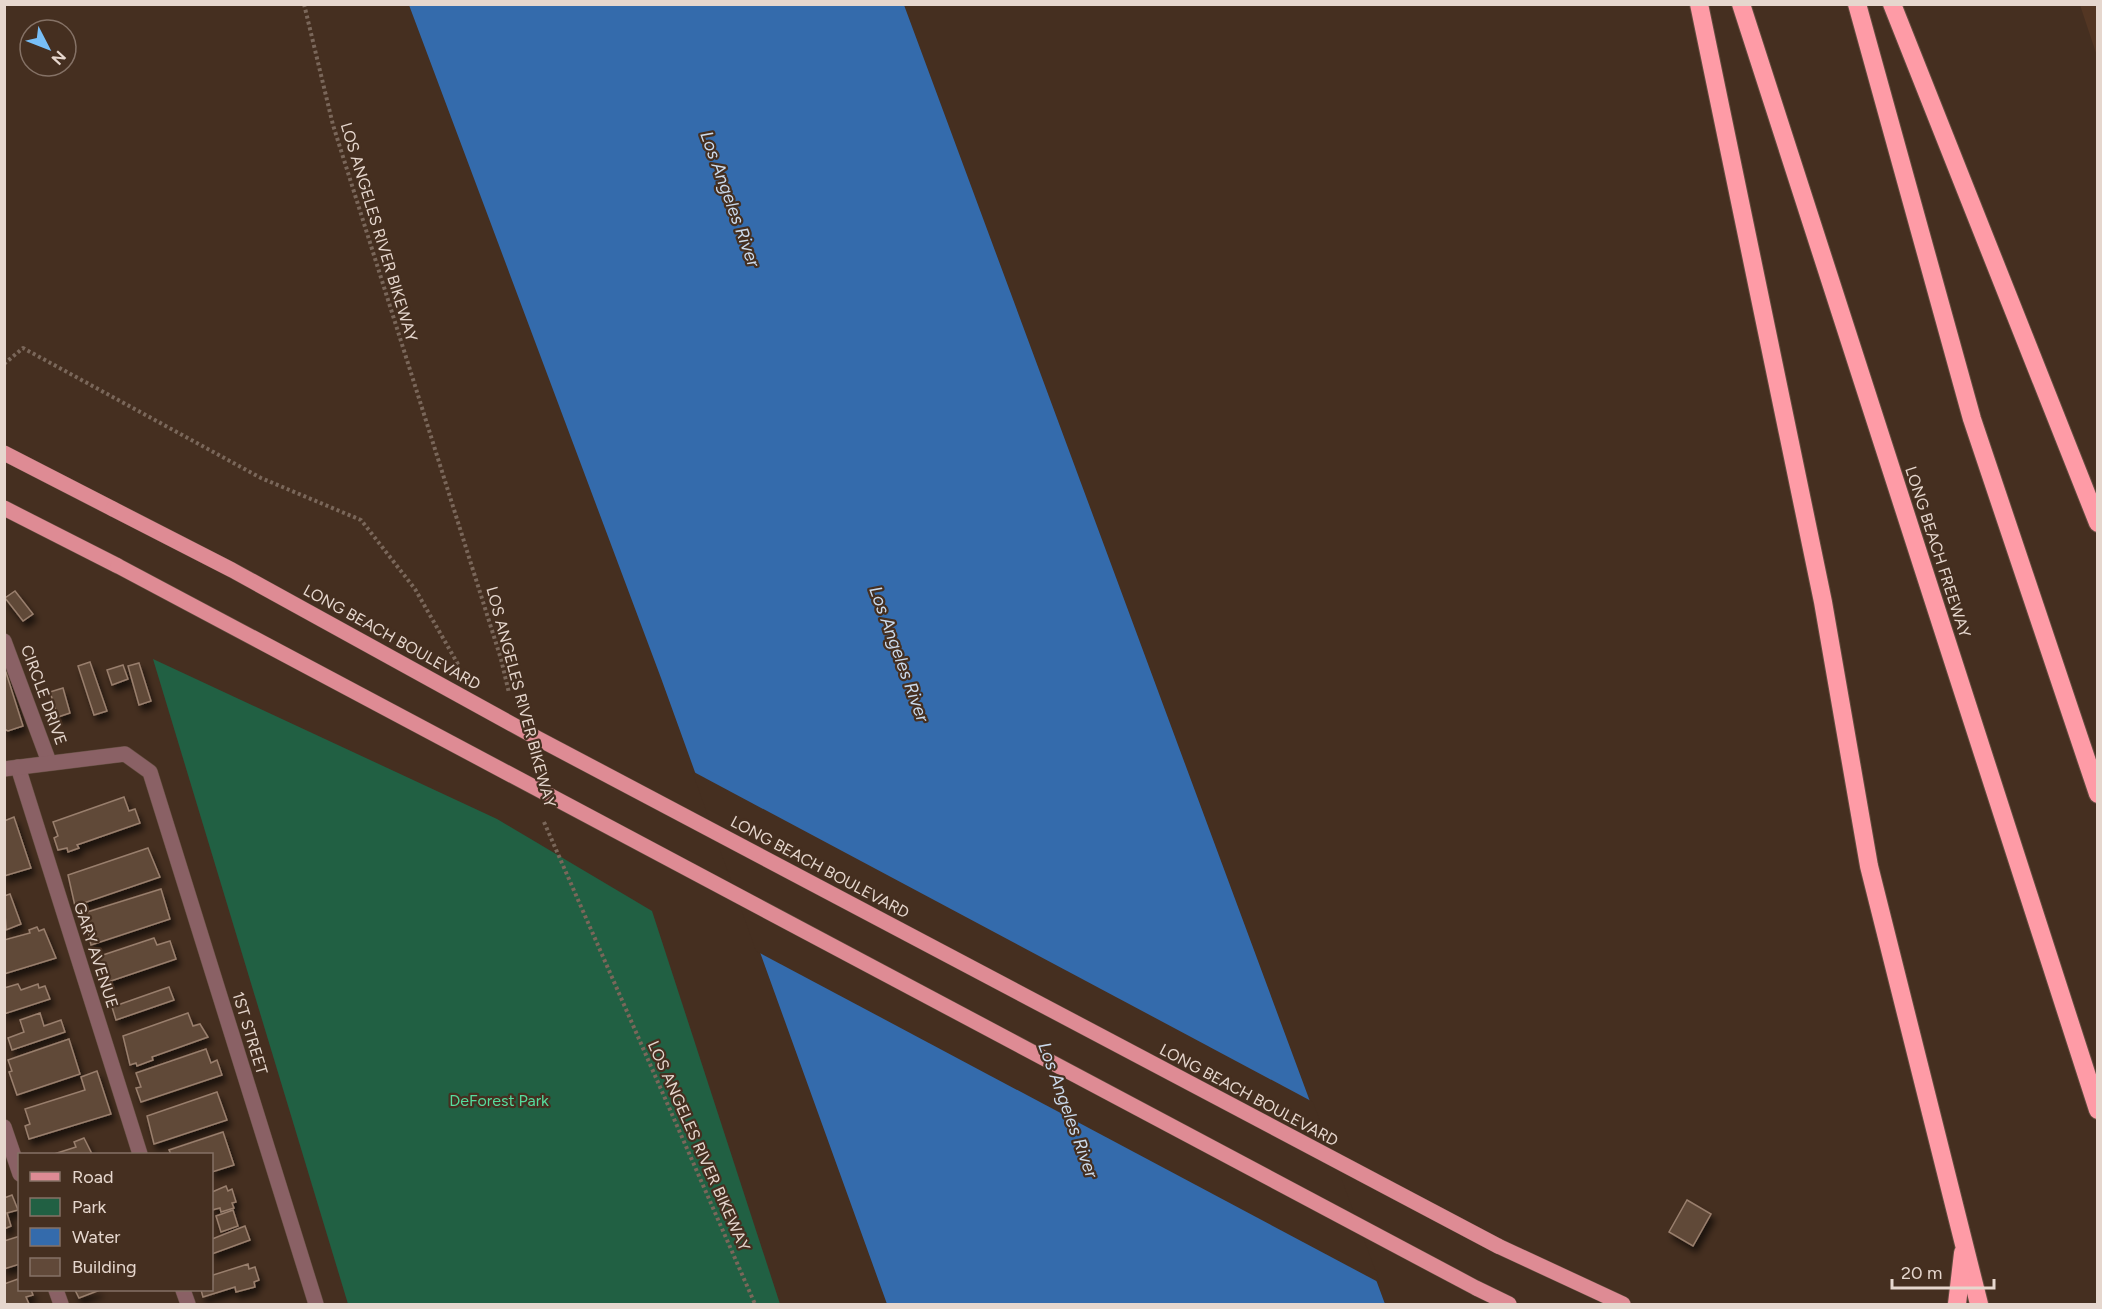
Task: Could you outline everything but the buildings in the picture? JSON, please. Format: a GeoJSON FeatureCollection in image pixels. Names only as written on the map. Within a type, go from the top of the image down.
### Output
{"type":"FeatureCollection","features":[{"type":"Feature","properties":{"kind":"highway"},"geometry":{"type":"LineString","coordinates":[[1699,4],[1823,602],[1869,866],[1979,1305]]}},
{"type":"Feature","properties":{"kind":"highway","name":"LONG BEACH FREEWAY"},"geometry":{"type":"LineString","coordinates":[[1741,4],[2097,1110]]}},
{"type":"Feature","properties":{"kind":"highway"},"geometry":{"type":"LineString","coordinates":[[1857,4],[1972,419],[2097,794]]}},
{"type":"Feature","properties":{"kind":"highway"},"geometry":{"type":"LineString","coordinates":[[1892,4],[2097,523]]}},
{"type":"Feature","properties":{"kind":"highway"},"geometry":{"type":"LineString","coordinates":[[1957,1305],[1964,1240]]}},
{"type":"Feature","properties":{"kind":"main road","name":"LONG BEACH BOULEVARD"},"geometry":{"type":"LineString","coordinates":[[4,453],[232,570],[558,749],[1498,1246],[1623,1305]]}},
{"type":"Feature","properties":{"kind":"main road"},"geometry":{"type":"LineString","coordinates":[[4,508],[118,566],[1509,1305]]}},
{"type":"Feature","properties":{"kind":"lane","name":"CIRCLE DRIVE"},"geometry":{"type":"LineString","coordinates":[[4,641],[49,762]]}},
{"type":"Feature","properties":{"kind":"lane","name":"CIRCLE DRIVE"},"geometry":{"type":"LineString","coordinates":[[11,768],[125,754],[150,772]]}},
{"type":"Feature","properties":{"kind":"lane","name":"GARY AVENUE"},"geometry":{"type":"LineString","coordinates":[[11,768],[139,1153]]}},
{"type":"Feature","properties":{"kind":"lane","name":"1ST STREET"},"geometry":{"type":"LineString","coordinates":[[150,772],[316,1305]]}},
{"type":"Feature","properties":{"kind":"lane"},"geometry":{"type":"LineString","coordinates":[[4,1127],[18,1168]]}},
{"type":"Feature","properties":{"kind":"path","name":"LOS ANGELES RIVER BIKEWAY"},"geometry":{"type":"LineString","coordinates":[[304,4],[333,125],[501,659],[512,704]]}},
{"type":"Feature","properties":{"kind":"path"},"geometry":{"type":"LineString","coordinates":[[4,364],[23,348],[261,478],[361,520],[415,589],[462,671]]}},
{"type":"Feature","properties":{"kind":"path","name":"LOS ANGELES RIVER BIKEWAY"},"geometry":{"type":"LineString","coordinates":[[542,816],[754,1305]]}},
{"type":"Feature","properties":{"kind":"shaded area"},"geometry":{"type":"Polygon","coordinates":[[[2080,5],[2097,5],[2097,56],[2080,5]]]}},
{"type":"Feature","properties":{"kind":"green space","name":"DeForest Park"},"geometry":{"type":"Polygon","coordinates":[[[153,659],[497,819],[652,911],[780,1304],[348,1304],[153,659]]]}},
{"type":"Feature","properties":{"kind":"water","name":"Los Angeles River"},"geometry":{"type":"Polygon","coordinates":[[[409,5],[904,5],[1385,1304],[887,1304],[661,678],[409,5]]]}},
{"type":"Feature","properties":{"kind":"pier"},"geometry":{"type":"Polygon","coordinates":[[[692,771],[1313,1102],[1380,1283],[756,951],[692,771]]]}}]}
